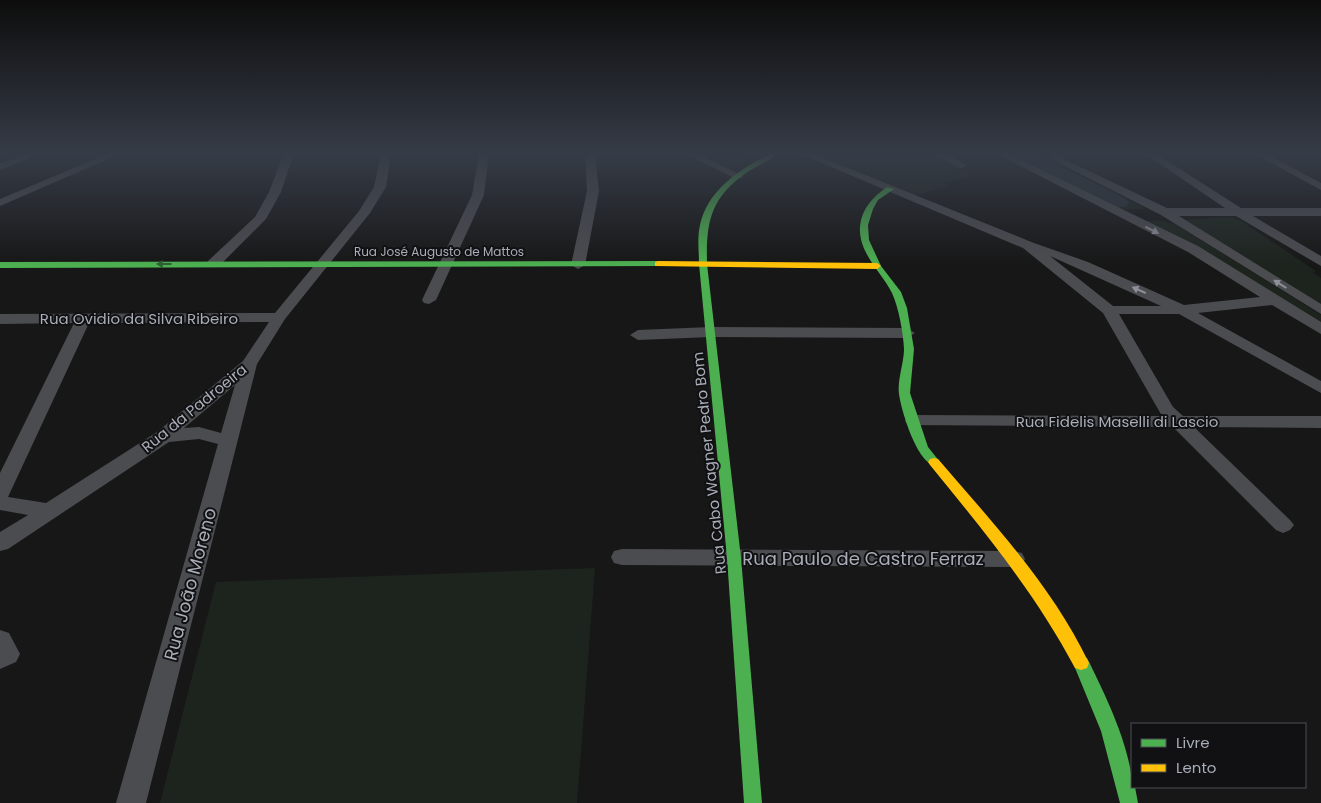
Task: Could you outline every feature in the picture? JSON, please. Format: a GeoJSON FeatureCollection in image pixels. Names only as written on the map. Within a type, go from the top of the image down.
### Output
{"type":"FeatureCollection","features":[{"type":"Feature","properties":{"kind":"street"},"geometry":{"type":"LineString","coordinates":[[0,203],[29,190]]}},
{"type":"Feature","properties":{"kind":"street"},"geometry":{"type":"LineString","coordinates":[[213,264],[260,219],[276,190]]}},
{"type":"Feature","properties":{"kind":"street","name":"Rua da Padroeira"},"geometry":{"type":"LineString","coordinates":[[0,543],[164,436],[249,364],[278,317],[364,213],[378,190]]}},
{"type":"Feature","properties":{"kind":"street"},"geometry":{"type":"LineString","coordinates":[[429,300],[479,190]]}},
{"type":"Feature","properties":{"kind":"street"},"geometry":{"type":"LineString","coordinates":[[578,265],[593,190]]}},
{"type":"Feature","properties":{"kind":"street","name":"Rua Cabo Wagner Pedro Bom"},"geometry":{"type":"LineString","coordinates":[[723,190],[706,217],[703,264],[734,558],[754,803]]}},
{"type":"Feature","properties":{"kind":"street"},"geometry":{"type":"LineString","coordinates":[[888,190],[875,199],[864,225],[865,240],[877,266],[896,292],[902,308],[909,349],[904,392],[922,448],[934,465],[1014,559],[1063,628],[1096,690],[1124,775],[1129,803]]}},
{"type":"Feature","properties":{"kind":"street"},"geometry":{"type":"LineString","coordinates":[[894,190],[1025,244],[1060,254],[1183,310],[1222,329],[1321,388]]}},
{"type":"Feature","properties":{"kind":"street"},"geometry":{"type":"LineString","coordinates":[[1075,190],[1193,249],[1321,329]]}},
{"type":"Feature","properties":{"kind":"street"},"geometry":{"type":"LineString","coordinates":[[1121,190],[1165,212],[1321,310]]}},
{"type":"Feature","properties":{"kind":"street"},"geometry":{"type":"LineString","coordinates":[[1205,190],[1318,261]]}},
{"type":"Feature","properties":{"kind":"street"},"geometry":{"type":"LineString","coordinates":[[1120,213],[1321,212]]}},
{"type":"Feature","properties":{"kind":"street"},"geometry":{"type":"LineString","coordinates":[[1025,244],[1109,310],[1153,391],[1176,421],[1283,525]]}},
{"type":"Feature","properties":{"kind":"street","name":"Rua José Augusto de Mattos"},"geometry":{"type":"LineString","coordinates":[[0,265],[703,264],[877,266]]}},
{"type":"Feature","properties":{"kind":"street"},"geometry":{"type":"LineString","coordinates":[[1109,310],[1183,310],[1274,300]]}},
{"type":"Feature","properties":{"kind":"street","name":"Rua Ovidio da Silva Ribeiro"},"geometry":{"type":"LineString","coordinates":[[0,319],[278,317]]}},
{"type":"Feature","properties":{"kind":"street"},"geometry":{"type":"LineString","coordinates":[[0,494],[84,318]]}},
{"type":"Feature","properties":{"kind":"street"},"geometry":{"type":"LineString","coordinates":[[638,335],[711,332],[907,333]]}},
{"type":"Feature","properties":{"kind":"street","name":"Rua João Moreno"},"geometry":{"type":"LineString","coordinates":[[130,803],[249,364]]}},
{"type":"Feature","properties":{"kind":"street","name":"Rua Fidelis Maselli di Lascio"},"geometry":{"type":"LineString","coordinates":[[914,421],[1321,422]]}},
{"type":"Feature","properties":{"kind":"street"},"geometry":{"type":"LineString","coordinates":[[164,436],[199,433],[229,441]]}},
{"type":"Feature","properties":{"kind":"street"},"geometry":{"type":"LineString","coordinates":[[0,503],[50,511]]}},
{"type":"Feature","properties":{"kind":"street","name":"Rua Paulo de Castro Ferraz"},"geometry":{"type":"LineString","coordinates":[[622,557],[1014,559]]}},
{"type":"Feature","properties":{"kind":"street"},"geometry":{"type":"LineString","coordinates":[[0,640],[7,654],[0,658]]}},
{"type":"Feature","properties":{"kind":"shaded area"},"geometry":{"type":"Polygon","coordinates":[[[894,190],[933,190],[910,197],[894,190]]]}},
{"type":"Feature","properties":{"kind":"shaded area"},"geometry":{"type":"Polygon","coordinates":[[[1081,190],[1112,190],[1146,209],[1121,210],[1081,190]]]}},
{"type":"Feature","properties":{"kind":"shaded area"},"geometry":{"type":"Polygon","coordinates":[[[1228,217],[1240,220],[1316,271],[1313,273],[1321,278],[1321,306],[1184,220],[1228,217]]]}},
{"type":"Feature","properties":{"kind":"shaded area"},"geometry":{"type":"Polygon","coordinates":[[[1159,220],[1175,224],[1321,315],[1321,326],[1145,221],[1159,220]]]}},
{"type":"Feature","properties":{"kind":"shaded area"},"geometry":{"type":"Polygon","coordinates":[[[595,568],[577,803],[160,803],[216,582],[595,568]]]}},
{"type":"Feature","properties":{"kind":"waterway"},"geometry":{"type":"LineString","coordinates":[[1093,190],[1119,203]]}},
{"type":"Feature","properties":{"kind":"traffic: fast"},"geometry":{"type":"LineString","coordinates":[[721,190],[709,209],[705,221],[703,264],[734,558],[753,803]]}},
{"type":"Feature","properties":{"kind":"traffic: fast"},"geometry":{"type":"LineString","coordinates":[[888,190],[875,199],[869,209],[864,225],[865,240],[877,266],[896,292],[902,308],[909,349],[904,393],[922,448],[934,462]]}},
{"type":"Feature","properties":{"kind":"traffic: fast"},"geometry":{"type":"LineString","coordinates":[[0,265],[658,264]]}},
{"type":"Feature","properties":{"kind":"traffic: fast"},"geometry":{"type":"LineString","coordinates":[[1081,663],[1097,696],[1110,731],[1129,803]]}},
{"type":"Feature","properties":{"kind":"traffic: slow"},"geometry":{"type":"LineString","coordinates":[[658,264],[877,266]]}},
{"type":"Feature","properties":{"kind":"traffic: slow"},"geometry":{"type":"LineString","coordinates":[[934,462],[1032,583],[1066,635],[1081,663]]}}]}
